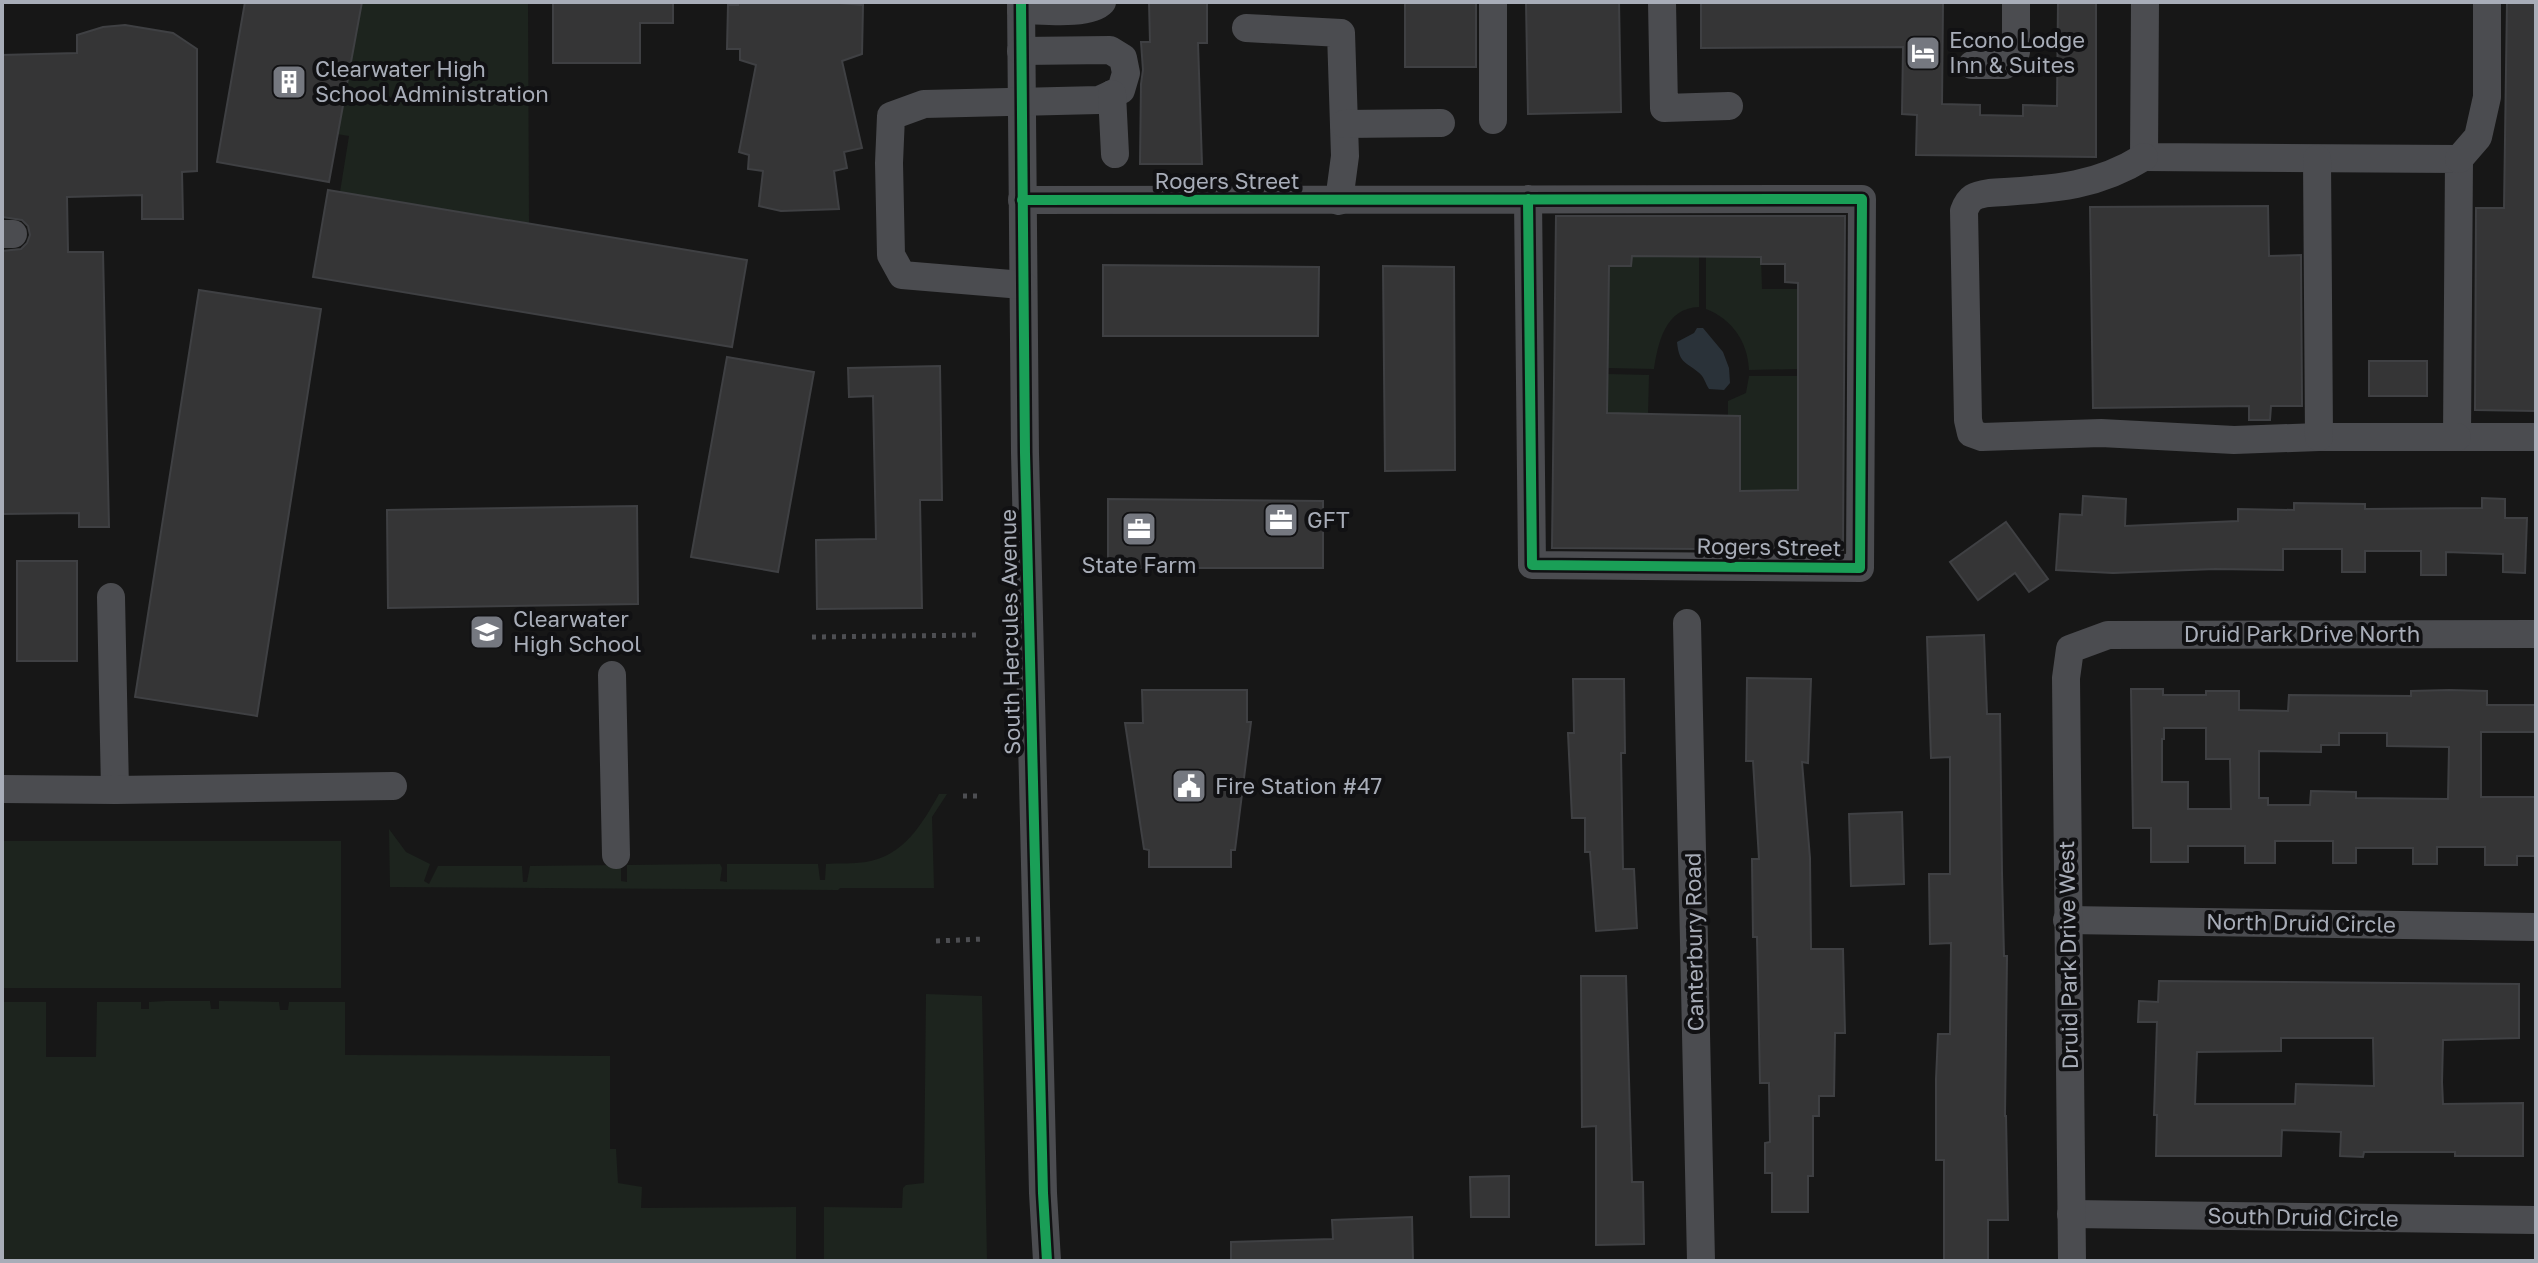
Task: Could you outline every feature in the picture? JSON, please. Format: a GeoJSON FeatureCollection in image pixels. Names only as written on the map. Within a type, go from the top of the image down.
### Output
{"type":"FeatureCollection","features":[{"type":"Feature","properties":{"kind":"street"},"geometry":{"type":"LineString","coordinates":[[1021,6],[1087,10],[1102,2]]}},
{"type":"Feature","properties":{"kind":"street"},"geometry":{"type":"LineString","coordinates":[[1493,2],[1493,120]]}},
{"type":"Feature","properties":{"kind":"street"},"geometry":{"type":"LineString","coordinates":[[1662,2],[1664,108],[1729,106]]}},
{"type":"Feature","properties":{"kind":"street"},"geometry":{"type":"LineString","coordinates":[[1972,65],[2005,65],[2016,52],[2016,2]]}},
{"type":"Feature","properties":{"kind":"street"},"geometry":{"type":"LineString","coordinates":[[2144,157],[2145,2]]}},
{"type":"Feature","properties":{"kind":"street"},"geometry":{"type":"LineString","coordinates":[[2457,437],[2459,159],[2478,137],[2487,97],[2487,2]]}},
{"type":"Feature","properties":{"kind":"street","name":"South Hercules Avenue"},"geometry":{"type":"LineString","coordinates":[[1021,6],[1023,285],[1042,1163],[1047,1261]]}},
{"type":"Feature","properties":{"kind":"street"},"geometry":{"type":"LineString","coordinates":[[1246,28],[1341,33],[1345,156],[1339,201]]}},
{"type":"Feature","properties":{"kind":"street"},"geometry":{"type":"LineString","coordinates":[[1021,51],[1110,50],[1123,58],[1126,73],[1121,90],[1099,100],[924,104],[891,116],[889,163],[891,255],[902,275],[1023,285]]}},
{"type":"Feature","properties":{"kind":"street"},"geometry":{"type":"LineString","coordinates":[[1112,94],[1115,154]]}},
{"type":"Feature","properties":{"kind":"street"},"geometry":{"type":"LineString","coordinates":[[1344,124],[1441,123]]}},
{"type":"Feature","properties":{"kind":"street"},"geometry":{"type":"LineString","coordinates":[[2459,159],[2144,157],[2126,169],[2070,188],[1976,195],[1968,201],[1964,211],[1968,420],[1971,433],[1982,437],[2101,433],[2234,440],[2536,437]]}},
{"type":"Feature","properties":{"kind":"street"},"geometry":{"type":"LineString","coordinates":[[2317,159],[2319,437]]}},
{"type":"Feature","properties":{"kind":"street","name":"Rogers Street"},"geometry":{"type":"LineString","coordinates":[[1022,200],[1339,201],[1528,199],[1862,199],[1860,568],[1532,565],[1528,199]]}},
{"type":"Feature","properties":{"kind":"street"},"geometry":{"type":"LineString","coordinates":[[111,597],[115,790]]}},
{"type":"Feature","properties":{"kind":"street","name":"Canterbury Road"},"geometry":{"type":"LineString","coordinates":[[1687,623],[1701,1261]]}},
{"type":"Feature","properties":{"kind":"street","name":"Druid Park Drive North"},"geometry":{"type":"LineString","coordinates":[[2070,649],[2108,635],[2536,634]]}},
{"type":"Feature","properties":{"kind":"street","name":"Druid Park Drive West"},"geometry":{"type":"LineString","coordinates":[[2070,649],[2066,678],[2072,1261]]}},
{"type":"Feature","properties":{"kind":"street"},"geometry":{"type":"LineString","coordinates":[[612,675],[616,855]]}},
{"type":"Feature","properties":{"kind":"street"},"geometry":{"type":"LineString","coordinates":[[2,789],[393,786]]}},
{"type":"Feature","properties":{"kind":"street","name":"North Druid Circle"},"geometry":{"type":"LineString","coordinates":[[2067,920],[2536,927]]}},
{"type":"Feature","properties":{"kind":"street","name":"South Druid Circle"},"geometry":{"type":"LineString","coordinates":[[2071,1214],[2536,1220]]}},
{"type":"Feature","properties":{"kind":"path"},"geometry":{"type":"LineString","coordinates":[[812,637],[979,635]]}},
{"type":"Feature","properties":{"kind":"path"},"geometry":{"type":"LineString","coordinates":[[963,796],[982,796]]}},
{"type":"Feature","properties":{"kind":"path"},"geometry":{"type":"LineString","coordinates":[[936,941],[985,939]]}},
{"type":"Feature","properties":{"kind":"shaded area"},"geometry":{"type":"Polygon","coordinates":[[[358,2],[528,2],[529,223],[340,192],[349,136],[337,134],[358,2]]]}},
{"type":"Feature","properties":{"kind":"shaded area"},"geometry":{"type":"Polygon","coordinates":[[[1632,256],[1699,257],[1699,307],[1678,313],[1671,320],[1661,338],[1654,369],[1608,368],[1609,266],[1631,266],[1632,256]]]}},
{"type":"Feature","properties":{"kind":"shaded area"},"geometry":{"type":"Polygon","coordinates":[[[1706,257],[1761,257],[1762,289],[1798,289],[1798,369],[1749,370],[1746,350],[1737,333],[1724,319],[1706,309],[1706,257]]]}},
{"type":"Feature","properties":{"kind":"shaded area"},"geometry":{"type":"Polygon","coordinates":[[[1697,328],[1703,328],[1723,352],[1730,383],[1724,390],[1709,389],[1702,376],[1679,354],[1677,342],[1697,328]]]}},
{"type":"Feature","properties":{"kind":"shaded area"},"geometry":{"type":"Polygon","coordinates":[[[1608,374],[1649,375],[1648,415],[1606,489],[1608,374]]]}},
{"type":"Feature","properties":{"kind":"shaded area"},"geometry":{"type":"Polygon","coordinates":[[[1749,376],[1798,376],[1798,490],[1738,499],[1740,416],[1728,416],[1728,401],[1746,393],[1749,376]]]}},
{"type":"Feature","properties":{"kind":"shaded area"},"geometry":{"type":"Polygon","coordinates":[[[939,794],[947,794],[932,817],[934,888],[390,887],[389,829],[406,852],[430,864],[424,881],[429,884],[438,866],[522,866],[523,882],[527,882],[530,866],[621,865],[621,881],[627,882],[627,865],[720,864],[720,881],[727,882],[727,864],[818,864],[820,880],[825,880],[826,864],[879,859],[901,846],[918,827],[939,794]]]}},
{"type":"Feature","properties":{"kind":"shaded area"},"geometry":{"type":"Polygon","coordinates":[[[2,841],[341,841],[341,988],[2,988],[2,841]]]}},
{"type":"Feature","properties":{"kind":"shaded area"},"geometry":{"type":"Polygon","coordinates":[[[926,994],[982,996],[987,1261],[824,1261],[824,1207],[902,1208],[903,1188],[924,1183],[926,994]]]}},
{"type":"Feature","properties":{"kind":"shaded area"},"geometry":{"type":"Polygon","coordinates":[[[210,1001],[211,1009],[219,1009],[219,1001],[279,1002],[280,1010],[288,1010],[289,1002],[345,1002],[345,1055],[610,1056],[610,1149],[616,1149],[618,1183],[642,1187],[641,1208],[796,1207],[796,1261],[2,1261],[2,1002],[46,1002],[46,1057],[96,1057],[97,1002],[141,1002],[141,1009],[149,1009],[149,1002],[210,1001]]]}},
{"type":"Feature","properties":{"kind":"building","name":"Clearwater High School Administration"},"geometry":{"type":"Polygon","coordinates":[[[245,2],[362,2],[329,182],[217,162],[245,2]]]}},
{"type":"Feature","properties":{"kind":"building"},"geometry":{"type":"Polygon","coordinates":[[[553,2],[673,2],[673,23],[640,23],[640,63],[553,63],[553,2]]]}},
{"type":"Feature","properties":{"kind":"building"},"geometry":{"type":"Polygon","coordinates":[[[738,2],[863,5],[862,54],[842,61],[862,148],[844,152],[847,168],[834,171],[839,209],[781,211],[759,206],[763,171],[748,169],[749,155],[739,152],[756,65],[740,60],[740,49],[727,49],[728,5],[738,5],[738,2]]]}},
{"type":"Feature","properties":{"kind":"building"},"geometry":{"type":"Polygon","coordinates":[[[1149,2],[1207,2],[1207,43],[1198,43],[1202,164],[1140,164],[1141,42],[1150,42],[1149,2]]]}},
{"type":"Feature","properties":{"kind":"building"},"geometry":{"type":"Polygon","coordinates":[[[1405,2],[1476,2],[1476,67],[1405,67],[1405,2]]]}},
{"type":"Feature","properties":{"kind":"building"},"geometry":{"type":"Polygon","coordinates":[[[1526,2],[1619,2],[1621,112],[1528,114],[1526,2]]]}},
{"type":"Feature","properties":{"kind":"building","name":"Econo Lodge Inn & Suites"},"geometry":{"type":"Polygon","coordinates":[[[1701,2],[1943,2],[1942,104],[1980,105],[1980,115],[2023,116],[2023,105],[2057,106],[2058,2],[2096,2],[2096,157],[1916,155],[1917,115],[1902,114],[1903,47],[1701,48],[1701,2]]]}},
{"type":"Feature","properties":{"kind":"building"},"geometry":{"type":"Polygon","coordinates":[[[2507,2],[2536,2],[2536,411],[2475,410],[2476,208],[2504,208],[2507,2]]]}},
{"type":"Feature","properties":{"kind":"building"},"geometry":{"type":"Polygon","coordinates":[[[125,25],[173,33],[197,49],[197,171],[182,172],[183,219],[142,219],[142,195],[67,197],[68,252],[103,252],[109,527],[79,527],[79,513],[2,514],[2,251],[21,249],[30,235],[28,226],[22,220],[2,217],[2,55],[77,53],[77,35],[103,27],[125,25]]]}},
{"type":"Feature","properties":{"kind":"building"},"geometry":{"type":"Polygon","coordinates":[[[328,190],[747,260],[732,347],[313,277],[328,190]]]}},
{"type":"Feature","properties":{"kind":"building"},"geometry":{"type":"Polygon","coordinates":[[[2268,206],[2269,256],[2301,255],[2302,406],[2271,406],[2270,420],[2249,420],[2249,406],[2093,408],[2090,207],[2268,206]]]}},
{"type":"Feature","properties":{"kind":"building"},"geometry":{"type":"Polygon","coordinates":[[[1556,216],[1845,216],[1843,550],[1552,548],[1556,216]],[[1632,256],[1631,266],[1609,266],[1607,413],[1740,416],[1740,491],[1798,490],[1798,283],[1785,282],[1785,264],[1761,264],[1761,257],[1632,256]]]}},
{"type":"Feature","properties":{"kind":"building"},"geometry":{"type":"Polygon","coordinates":[[[1103,265],[1319,267],[1318,336],[1103,336],[1103,265]]]}},
{"type":"Feature","properties":{"kind":"building"},"geometry":{"type":"Polygon","coordinates":[[[1383,266],[1454,267],[1455,470],[1385,471],[1383,266]]]}},
{"type":"Feature","properties":{"kind":"building"},"geometry":{"type":"Polygon","coordinates":[[[199,290],[321,309],[257,716],[135,697],[199,290]]]}},
{"type":"Feature","properties":{"kind":"building"},"geometry":{"type":"Polygon","coordinates":[[[727,357],[814,372],[778,572],[691,557],[727,357]]]}},
{"type":"Feature","properties":{"kind":"building"},"geometry":{"type":"Polygon","coordinates":[[[2369,361],[2427,361],[2427,396],[2369,396],[2369,361]]]}},
{"type":"Feature","properties":{"kind":"building"},"geometry":{"type":"Polygon","coordinates":[[[940,366],[942,500],[920,500],[922,608],[817,609],[816,540],[876,539],[873,396],[849,397],[848,368],[940,366]]]}},
{"type":"Feature","properties":{"kind":"building"},"geometry":{"type":"Polygon","coordinates":[[[2083,496],[2126,499],[2125,526],[2238,521],[2238,509],[2294,510],[2294,503],[2365,504],[2365,509],[2482,508],[2482,498],[2505,499],[2505,518],[2527,518],[2525,573],[2503,572],[2503,554],[2446,552],[2446,575],[2421,575],[2421,551],[2365,551],[2365,572],[2342,572],[2342,549],[2283,549],[2283,570],[2113,573],[2056,570],[2060,514],[2082,515],[2083,496]]]}},
{"type":"Feature","properties":{"kind":"building"},"geometry":{"type":"Polygon","coordinates":[[[1108,499],[1323,501],[1323,568],[1108,568],[1108,499]]]}},
{"type":"Feature","properties":{"kind":"building"},"geometry":{"type":"Polygon","coordinates":[[[637,506],[638,604],[388,608],[387,510],[637,506]]]}},
{"type":"Feature","properties":{"kind":"building"},"geometry":{"type":"Polygon","coordinates":[[[2006,522],[2048,579],[2029,592],[2015,573],[1978,600],[1950,562],[2006,522]]]}},
{"type":"Feature","properties":{"kind":"building"},"geometry":{"type":"Polygon","coordinates":[[[17,561],[77,561],[77,661],[17,661],[17,561]]]}},
{"type":"Feature","properties":{"kind":"building"},"geometry":{"type":"Polygon","coordinates":[[[1984,635],[1987,714],[2000,714],[2004,956],[2007,956],[2005,1116],[2008,1220],[1988,1220],[1988,1261],[1944,1261],[1944,1160],[1936,1160],[1936,1079],[1938,1034],[1950,1034],[1951,943],[1930,944],[1929,874],[1950,874],[1950,757],[1931,758],[1927,637],[1984,635]]]}},
{"type":"Feature","properties":{"kind":"building"},"geometry":{"type":"Polygon","coordinates":[[[1747,678],[1811,679],[1808,763],[1802,762],[1810,858],[1811,949],[1843,949],[1845,1033],[1835,1033],[1834,1096],[1819,1096],[1819,1116],[1813,1116],[1813,1176],[1808,1176],[1808,1212],[1772,1212],[1772,1173],[1765,1173],[1765,1143],[1770,1142],[1769,1083],[1760,1083],[1752,859],[1759,859],[1753,761],[1746,761],[1747,678]]]}},
{"type":"Feature","properties":{"kind":"building"},"geometry":{"type":"Polygon","coordinates":[[[1573,679],[1624,679],[1625,753],[1621,753],[1623,869],[1634,869],[1637,928],[1596,931],[1590,852],[1585,852],[1585,818],[1572,818],[1568,733],[1574,733],[1573,679]]]}},
{"type":"Feature","properties":{"kind":"building"},"geometry":{"type":"Polygon","coordinates":[[[2131,689],[2163,689],[2163,695],[2239,691],[2239,710],[2288,711],[2289,695],[2411,696],[2411,691],[2449,690],[2487,691],[2487,705],[2536,705],[2536,732],[2481,732],[2481,797],[2536,797],[2536,856],[2517,856],[2517,865],[2485,865],[2485,847],[2437,847],[2437,864],[2413,864],[2413,848],[2356,848],[2356,863],[2333,863],[2333,841],[2275,841],[2275,863],[2245,863],[2245,846],[2188,846],[2188,862],[2151,862],[2151,828],[2133,828],[2131,689]],[[2164,728],[2162,782],[2188,782],[2188,809],[2231,809],[2230,759],[2206,759],[2206,728],[2164,728]],[[2339,733],[2339,745],[2321,745],[2321,752],[2259,751],[2259,798],[2268,798],[2268,805],[2310,805],[2311,791],[2356,792],[2356,798],[2448,799],[2449,747],[2387,746],[2387,733],[2339,733]]]}},
{"type":"Feature","properties":{"kind":"building","name":"Fire Station #47"},"geometry":{"type":"Polygon","coordinates":[[[1142,690],[1247,690],[1247,722],[1251,722],[1231,867],[1149,867],[1149,850],[1144,849],[1125,723],[1143,723],[1142,690]]]}},
{"type":"Feature","properties":{"kind":"building"},"geometry":{"type":"Polygon","coordinates":[[[1902,812],[1904,884],[1851,886],[1849,814],[1902,812]]]}},
{"type":"Feature","properties":{"kind":"building"},"geometry":{"type":"Polygon","coordinates":[[[1581,976],[1626,976],[1632,1182],[1643,1182],[1644,1244],[1596,1245],[1596,1126],[1582,1127],[1581,976]]]}},
{"type":"Feature","properties":{"kind":"building"},"geometry":{"type":"Polygon","coordinates":[[[2159,981],[2519,984],[2519,1038],[2443,1040],[2442,1082],[2443,1104],[2523,1103],[2523,1156],[2364,1152],[2363,1157],[2340,1156],[2341,1132],[2282,1130],[2281,1156],[2156,1156],[2157,1022],[2138,1022],[2139,1001],[2158,1002],[2159,981]],[[2281,1038],[2281,1051],[2197,1052],[2195,1104],[2295,1104],[2296,1084],[2374,1086],[2373,1038],[2281,1038]]]}},
{"type":"Feature","properties":{"kind":"building"},"geometry":{"type":"Polygon","coordinates":[[[1509,1176],[1509,1217],[1471,1217],[1470,1177],[1509,1176]]]}},
{"type":"Feature","properties":{"kind":"building"},"geometry":{"type":"Polygon","coordinates":[[[1412,1217],[1413,1261],[1231,1261],[1231,1242],[1333,1239],[1332,1220],[1412,1217]]]}},
{"type":"Feature","properties":{"kind":"cycle path"},"geometry":{"type":"LineString","coordinates":[[1021,2],[1025,453],[1047,1261]]}},
{"type":"Feature","properties":{"kind":"cycle path"},"geometry":{"type":"LineString","coordinates":[[1022,200],[1862,199],[1860,568],[1532,565],[1528,199]]}},
{"type":"Feature","properties":{"kind":"place","name":"Econo Lodge Inn & Suites"},"geometry":{"type":"Point","coordinates":[1923,53]}},
{"type":"Feature","properties":{"kind":"place","name":"Clearwater High School Administration"},"geometry":{"type":"Point","coordinates":[289,82]}},
{"type":"Feature","properties":{"kind":"place","name":"GFT"},"geometry":{"type":"Point","coordinates":[1281,520]}},
{"type":"Feature","properties":{"kind":"place","name":"State Farm"},"geometry":{"type":"Point","coordinates":[1139,529]}},
{"type":"Feature","properties":{"kind":"place","name":"Clearwater High School"},"geometry":{"type":"Point","coordinates":[487,632]}},
{"type":"Feature","properties":{"kind":"place","name":"Fire Station #47"},"geometry":{"type":"Point","coordinates":[1189,786]}}]}
